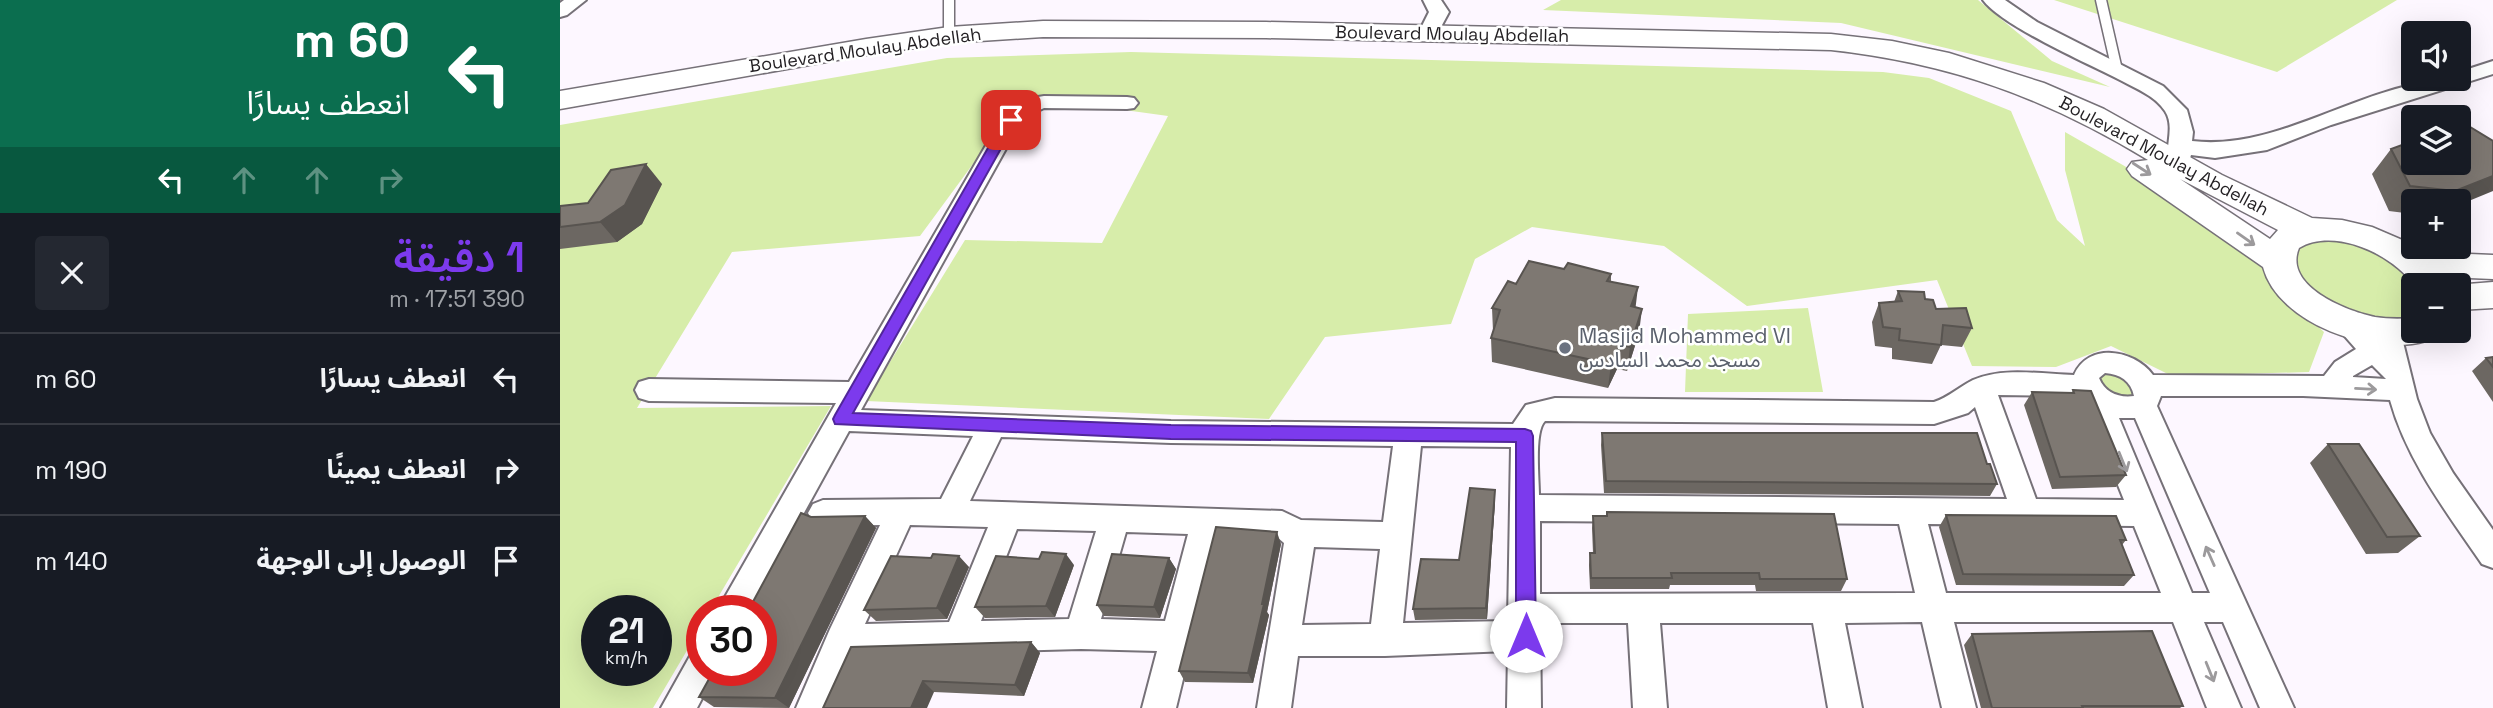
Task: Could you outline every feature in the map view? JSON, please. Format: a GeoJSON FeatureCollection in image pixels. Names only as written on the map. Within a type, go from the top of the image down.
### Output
{"type":"FeatureCollection","features":[{"type":"Feature","properties":{"kind":"main road","name":"Boulevard Moulay Abdellah"},"geometry":{"type":"LineString","coordinates":[[560,100],[948,35],[1084,28],[1831,42],[1908,51],[1980,69],[2064,101],[2136,138],[2180,156],[2256,206],[2308,230]]}},
{"type":"Feature","properties":{"kind":"main road","name":"Boulevard Moulay Abdellah"},"geometry":{"type":"LineString","coordinates":[[560,117],[897,56],[1037,44],[1822,60],[1885,64],[1961,80],[2038,108],[2096,140],[2278,261]]}},
{"type":"Feature","properties":{"kind":"main road"},"geometry":{"type":"LineString","coordinates":[[2392,338],[2347,324],[2326,314],[2300,295],[2282,274],[2278,261],[2285,241],[2308,230],[2343,231],[2381,243],[2420,273]]}},
{"type":"Feature","properties":{"kind":"main road"},"geometry":{"type":"LineString","coordinates":[[2440,273],[2493,267]]}},
{"type":"Feature","properties":{"kind":"main road"},"geometry":{"type":"LineString","coordinates":[[2471,296],[2493,295]]}},
{"type":"Feature","properties":{"kind":"street"},"geometry":{"type":"LineString","coordinates":[[560,11],[577,0]]}},
{"type":"Feature","properties":{"kind":"street"},"geometry":{"type":"LineString","coordinates":[[1432,0],[1439,12],[1442,34]]}},
{"type":"Feature","properties":{"kind":"street"},"geometry":{"type":"LineString","coordinates":[[1442,34],[1450,0]]}},
{"type":"Feature","properties":{"kind":"street"},"geometry":{"type":"LineString","coordinates":[[1992,0],[2030,26],[2156,90],[2176,110],[2182,132],[2180,156],[2259,145],[2323,120],[2403,94],[2479,74],[2493,67]]}},
{"type":"Feature","properties":{"kind":"street"},"geometry":{"type":"LineString","coordinates":[[742,595],[1015,114],[1033,104],[1044,102],[1127,103]]}},
{"type":"Feature","properties":{"kind":"street"},"geometry":{"type":"LineString","coordinates":[[2331,387],[2344,369],[2392,338],[2400,383],[2417,436],[2458,504],[2493,554]]}},
{"type":"Feature","properties":{"kind":"street"},"geometry":{"type":"LineString","coordinates":[[2224,708],[2092,392],[2085,374],[2091,367],[2106,362],[2129,368],[2145,396],[2277,708]]}},
{"type":"Feature","properties":{"kind":"street"},"geometry":{"type":"LineString","coordinates":[[1524,708],[1527,508],[1525,436],[1529,416],[1535,411],[1934,413],[1958,405],[1982,388],[1996,384],[2092,392],[2121,409],[2145,396],[2400,383]]}},
{"type":"Feature","properties":{"kind":"street"},"geometry":{"type":"LineString","coordinates":[[1982,388],[2026,511]]}},
{"type":"Feature","properties":{"kind":"street"},"geometry":{"type":"LineString","coordinates":[[649,390],[856,393]]}},
{"type":"Feature","properties":{"kind":"street"},"geometry":{"type":"LineString","coordinates":[[841,419],[1171,432],[1525,436]]}},
{"type":"Feature","properties":{"kind":"street"},"geometry":{"type":"LineString","coordinates":[[950,512],[993,424]]}},
{"type":"Feature","properties":{"kind":"street"},"geometry":{"type":"LineString","coordinates":[[1385,640],[1408,436]]}},
{"type":"Feature","properties":{"kind":"street"},"geometry":{"type":"LineString","coordinates":[[1527,508],[1910,509],[2144,513]]}},
{"type":"Feature","properties":{"kind":"street"},"geometry":{"type":"LineString","coordinates":[[1910,509],[1959,708]]}},
{"type":"Feature","properties":{"kind":"street"},"geometry":{"type":"LineString","coordinates":[[823,513],[950,512],[1282,524],[1296,534],[1396,536]]}},
{"type":"Feature","properties":{"kind":"street"},"geometry":{"type":"LineString","coordinates":[[813,708],[841,640],[901,513]]}},
{"type":"Feature","properties":{"kind":"street"},"geometry":{"type":"LineString","coordinates":[[959,638],[1007,516]]}},
{"type":"Feature","properties":{"kind":"street"},"geometry":{"type":"LineString","coordinates":[[1081,634],[1115,518]]}},
{"type":"Feature","properties":{"kind":"street"},"geometry":{"type":"LineString","coordinates":[[1159,708],[1206,523]]}},
{"type":"Feature","properties":{"kind":"street"},"geometry":{"type":"LineString","coordinates":[[1274,708],[1298,555],[1296,534]]}},
{"type":"Feature","properties":{"kind":"street"},"geometry":{"type":"LineString","coordinates":[[1285,641],[1385,640],[1643,608],[2232,607]]}},
{"type":"Feature","properties":{"kind":"street"},"geometry":{"type":"LineString","coordinates":[[1643,608],[1650,708]]}},
{"type":"Feature","properties":{"kind":"street"},"geometry":{"type":"LineString","coordinates":[[1826,608],[1845,708]]}},
{"type":"Feature","properties":{"kind":"street"},"geometry":{"type":"LineString","coordinates":[[841,640],[1081,634],[1176,636]]}},
{"type":"Feature","properties":{"kind":"street"},"geometry":{"type":"LineString","coordinates":[[678,708],[691,686]]}},
{"type":"Feature","properties":{"kind":"lane"},"geometry":{"type":"LineString","coordinates":[[948,35],[949,0]]}},
{"type":"Feature","properties":{"kind":"lane"},"geometry":{"type":"LineString","coordinates":[[2101,0],[2117,70]]}},
{"type":"Feature","properties":{"kind":"green space"},"geometry":{"type":"Polygon","coordinates":[[[1561,0],[1978,0],[2052,61],[2110,87],[1841,23],[1543,10],[1561,0]]]}},
{"type":"Feature","properties":{"kind":"green space"},"geometry":{"type":"Polygon","coordinates":[[[2054,0],[2397,0],[2277,72],[2054,0]]]}},
{"type":"Feature","properties":{"kind":"green space"},"geometry":{"type":"Polygon","coordinates":[[[1131,52],[1883,72],[1929,78],[2011,111],[2057,220],[2085,246],[2065,170],[2065,132],[2156,184],[2247,247],[2280,292],[2324,332],[2309,372],[2172,376],[2111,346],[2056,367],[1972,366],[1937,280],[1747,306],[1664,246],[1532,227],[1475,259],[1451,324],[1325,337],[1269,419],[866,401],[965,240],[1102,243],[1168,116],[1023,96],[920,236],[732,252],[637,408],[831,406],[719,595],[686,595],[686,652],[672,676],[672,595],[581,595],[581,686],[666,686],[653,708],[560,708],[560,125],[947,58],[1131,52]]]}},
{"type":"Feature","properties":{"kind":"green space"},"geometry":{"type":"Polygon","coordinates":[[[2324,239],[2350,243],[2376,252],[2399,266],[2406,273],[2401,273],[2401,321],[2378,322],[2329,307],[2297,278],[2295,250],[2307,242],[2324,239]]]}},
{"type":"Feature","properties":{"kind":"green space"},"geometry":{"type":"Polygon","coordinates":[[[1808,308],[1823,392],[1685,392],[1688,314],[1808,308]]]}},
{"type":"Feature","properties":{"kind":"green space"},"geometry":{"type":"Polygon","coordinates":[[[2104,371],[2127,376],[2138,398],[2118,403],[2095,378],[2104,371]]]}},
{"type":"Feature","properties":{"kind":"building"},"geometry":{"type":"Polygon","coordinates":[[[2471,128],[2493,141],[2493,176],[2460,189],[2410,186],[2404,175],[2471,175],[2471,128]]]}},
{"type":"Feature","properties":{"kind":"building"},"geometry":{"type":"Polygon","coordinates":[[[2401,145],[2401,168],[2391,149],[2401,145]]]}},
{"type":"Feature","properties":{"kind":"building"},"geometry":{"type":"Polygon","coordinates":[[[646,164],[625,205],[600,222],[560,227],[560,206],[588,203],[611,170],[646,164]]]}},
{"type":"Feature","properties":{"kind":"building","name":"Masjid Mohammed VI مسجد محمد السادس"},"geometry":{"type":"Polygon","coordinates":[[[1529,261],[1564,269],[1568,263],[1611,274],[1607,281],[1638,287],[1631,306],[1642,309],[1630,347],[1620,344],[1611,364],[1491,338],[1500,310],[1492,308],[1508,281],[1516,284],[1529,261]]]}},
{"type":"Feature","properties":{"kind":"building"},"geometry":{"type":"Polygon","coordinates":[[[1898,291],[1924,292],[1925,299],[1933,300],[1936,309],[1966,308],[1972,328],[1943,325],[1941,345],[1899,340],[1900,329],[1883,327],[1879,303],[1902,301],[1898,291]]]}},
{"type":"Feature","properties":{"kind":"building"},"geometry":{"type":"Polygon","coordinates":[[[2493,357],[2493,367],[2486,358],[2493,357]]]}},
{"type":"Feature","properties":{"kind":"building"},"geometry":{"type":"Polygon","coordinates":[[[2073,390],[2091,391],[2126,475],[2060,477],[2032,392],[2074,393],[2073,390]]]}},
{"type":"Feature","properties":{"kind":"building"},"geometry":{"type":"Polygon","coordinates":[[[1602,433],[1977,433],[1997,484],[1606,481],[1602,433]]]}},
{"type":"Feature","properties":{"kind":"building"},"geometry":{"type":"Polygon","coordinates":[[[2328,444],[2359,444],[2420,536],[2387,537],[2328,444]]]}},
{"type":"Feature","properties":{"kind":"building"},"geometry":{"type":"Polygon","coordinates":[[[1470,488],[1495,490],[1486,608],[1413,609],[1421,559],[1459,560],[1470,488]]]}},
{"type":"Feature","properties":{"kind":"building"},"geometry":{"type":"Polygon","coordinates":[[[1607,512],[1834,514],[1847,579],[1760,579],[1759,573],[1671,573],[1672,578],[1591,578],[1590,553],[1595,553],[1593,516],[1607,516],[1607,512]]]}},
{"type":"Feature","properties":{"kind":"building"},"geometry":{"type":"Polygon","coordinates":[[[801,513],[811,517],[865,516],[775,698],[699,697],[705,686],[777,686],[777,595],[757,595],[801,513]]]}},
{"type":"Feature","properties":{"kind":"building"},"geometry":{"type":"Polygon","coordinates":[[[1946,515],[2116,516],[2126,540],[2120,540],[2134,575],[1963,574],[1946,515]]]}},
{"type":"Feature","properties":{"kind":"building"},"geometry":{"type":"Polygon","coordinates":[[[1216,527],[1277,532],[1248,673],[1179,671],[1216,527]]]}},
{"type":"Feature","properties":{"kind":"building"},"geometry":{"type":"Polygon","coordinates":[[[1042,552],[1066,554],[1046,606],[975,607],[996,556],[1039,559],[1042,552]]]}},
{"type":"Feature","properties":{"kind":"building"},"geometry":{"type":"Polygon","coordinates":[[[933,554],[959,556],[937,608],[864,610],[891,556],[931,558],[933,554]]]}},
{"type":"Feature","properties":{"kind":"building"},"geometry":{"type":"Polygon","coordinates":[[[1112,554],[1169,558],[1154,607],[1097,605],[1112,554]]]}},
{"type":"Feature","properties":{"kind":"building"},"geometry":{"type":"Polygon","coordinates":[[[2152,631],[2183,706],[1992,708],[1972,634],[2152,631]]]}},
{"type":"Feature","properties":{"kind":"building"},"geometry":{"type":"Polygon","coordinates":[[[1031,642],[1015,685],[923,681],[911,708],[823,708],[851,647],[1031,642]]]}},
{"type":"Feature","properties":{"kind":"place","name":"Masjid Mohammed VI مسجد محمد السادس"},"geometry":{"type":"Point","coordinates":[1565,348]}},
{"type":"Feature","properties":{"kind":"route"},"geometry":{"type":"LineString","coordinates":[[1011,120],[841,419],[1171,432],[1525,436],[1526,636]]}}]}
